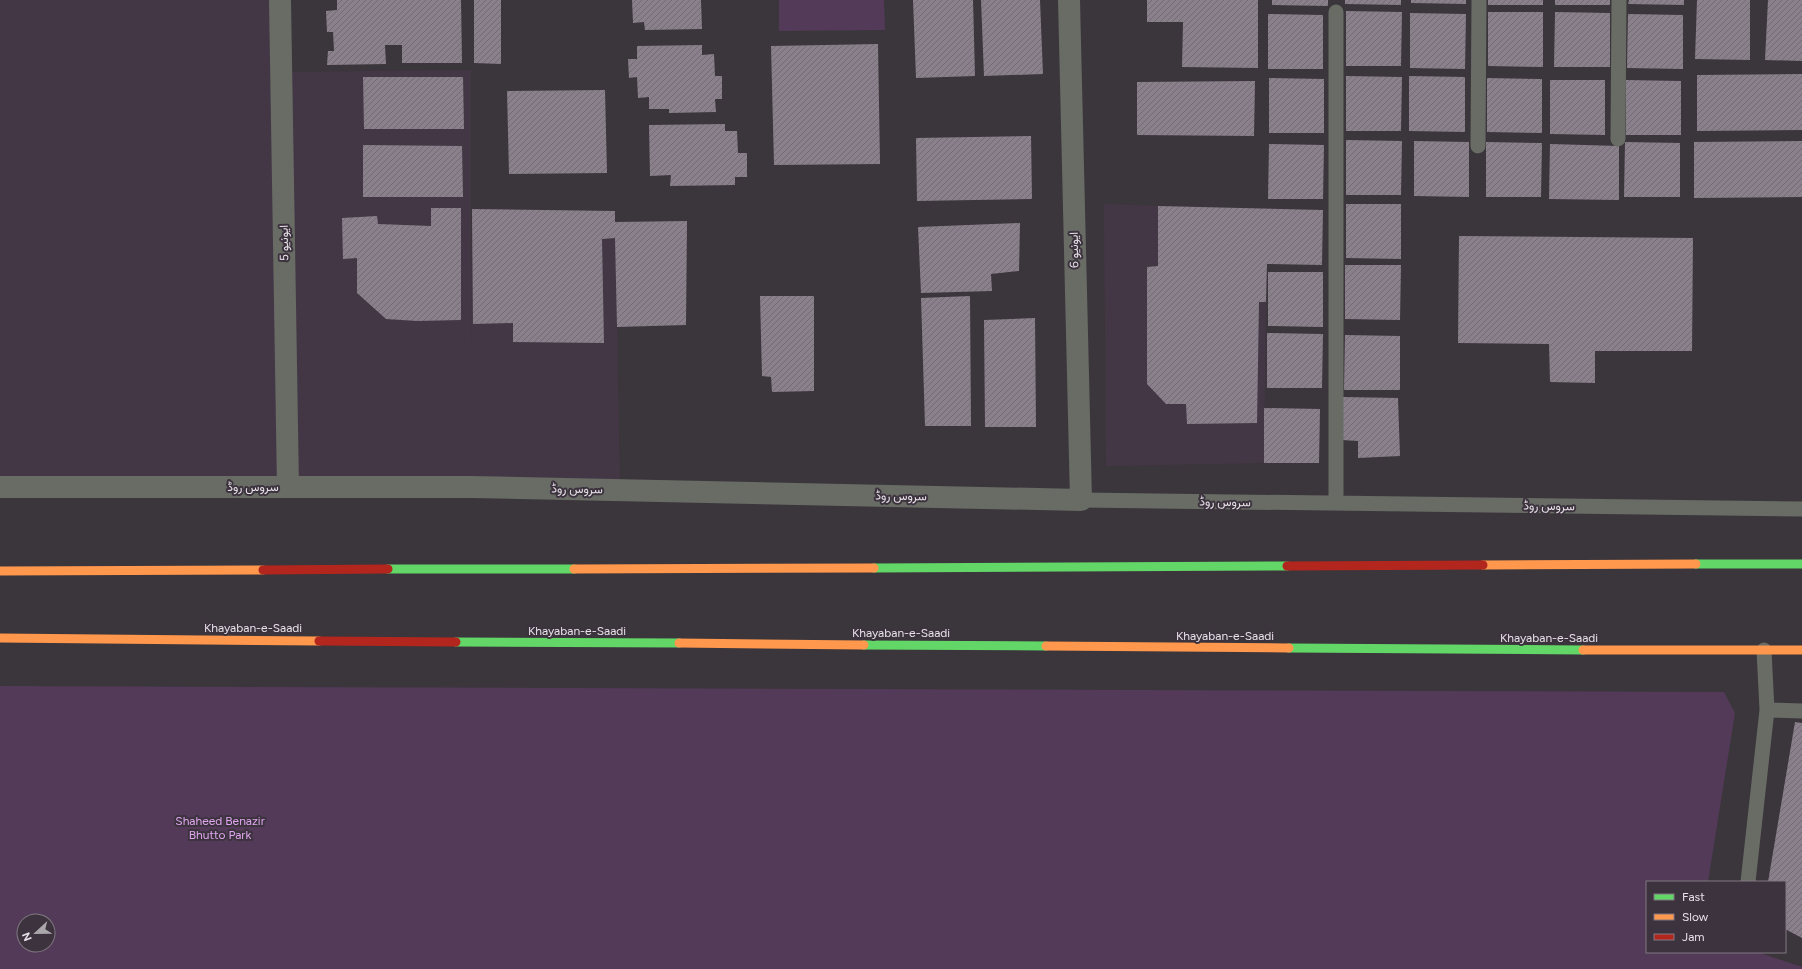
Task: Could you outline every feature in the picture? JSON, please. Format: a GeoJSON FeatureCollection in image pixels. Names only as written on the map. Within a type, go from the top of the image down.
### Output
{"type":"FeatureCollection","features":[{"type":"Feature","properties":{"kind":"main road"},"geometry":{"type":"LineString","coordinates":[[0,571],[1802,564]]}},
{"type":"Feature","properties":{"kind":"main road","name":"Khayaban-e-Saadi"},"geometry":{"type":"LineString","coordinates":[[0,638],[1512,650],[1802,650]]}},
{"type":"Feature","properties":{"kind":"street","name":"ایونیو 5"},"geometry":{"type":"LineString","coordinates":[[280,0],[288,487]]}},
{"type":"Feature","properties":{"kind":"street","name":"ایونیو 6"},"geometry":{"type":"LineString","coordinates":[[1069,0],[1081,500]]}},
{"type":"Feature","properties":{"kind":"street","name":"سروس روڈ"},"geometry":{"type":"LineString","coordinates":[[0,487],[471,487],[1081,500]]}},
{"type":"Feature","properties":{"kind":"lane"},"geometry":{"type":"LineString","coordinates":[[1478,146],[1479,0]]}},
{"type":"Feature","properties":{"kind":"lane"},"geometry":{"type":"LineString","coordinates":[[1618,140],[1620,0]]}},
{"type":"Feature","properties":{"kind":"lane"},"geometry":{"type":"LineString","coordinates":[[1336,12],[1336,503]]}},
{"type":"Feature","properties":{"kind":"lane","name":"سروس روڈ"},"geometry":{"type":"LineString","coordinates":[[1081,500],[1802,509]]}},
{"type":"Feature","properties":{"kind":"lane"},"geometry":{"type":"LineString","coordinates":[[1748,881],[1767,710],[1764,650]]}},
{"type":"Feature","properties":{"kind":"lane"},"geometry":{"type":"LineString","coordinates":[[1767,710],[1802,711]]}},
{"type":"Feature","properties":{"kind":"shaded area"},"geometry":{"type":"Polygon","coordinates":[[[0,0],[280,0],[282,72],[471,70],[471,369],[472,209],[615,211],[620,490],[0,491],[0,0]]]}},
{"type":"Feature","properties":{"kind":"shaded area"},"geometry":{"type":"Polygon","coordinates":[[[1104,204],[1267,209],[1264,463],[1106,466],[1104,204]]]}},
{"type":"Feature","properties":{"kind":"green space"},"geometry":{"type":"Polygon","coordinates":[[[779,0],[884,0],[885,30],[779,31],[779,0]]]}},
{"type":"Feature","properties":{"kind":"green space","name":"Shaheed Benazir Bhutto Park"},"geometry":{"type":"Polygon","coordinates":[[[0,686],[1724,692],[1735,713],[1708,881],[1646,881],[1646,953],[1760,953],[1802,967],[1802,969],[0,969],[0,686]]]}},
{"type":"Feature","properties":{"kind":"building"},"geometry":{"type":"Polygon","coordinates":[[[337,0],[461,0],[462,63],[402,63],[402,45],[385,45],[386,64],[327,65],[328,51],[334,51],[333,32],[327,32],[326,11],[337,10],[337,0]]]}},
{"type":"Feature","properties":{"kind":"building"},"geometry":{"type":"Polygon","coordinates":[[[474,0],[501,0],[501,64],[474,63],[474,0]]]}},
{"type":"Feature","properties":{"kind":"building"},"geometry":{"type":"Polygon","coordinates":[[[632,0],[701,0],[702,29],[645,30],[644,22],[633,23],[632,0]]]}},
{"type":"Feature","properties":{"kind":"building"},"geometry":{"type":"Polygon","coordinates":[[[913,0],[973,0],[975,76],[916,78],[913,0]]]}},
{"type":"Feature","properties":{"kind":"building"},"geometry":{"type":"Polygon","coordinates":[[[981,0],[1040,0],[1043,74],[984,76],[981,0]]]}},
{"type":"Feature","properties":{"kind":"building"},"geometry":{"type":"Polygon","coordinates":[[[1147,0],[1258,0],[1258,68],[1182,67],[1183,22],[1147,22],[1147,0]]]}},
{"type":"Feature","properties":{"kind":"building"},"geometry":{"type":"Polygon","coordinates":[[[1272,0],[1328,0],[1328,6],[1272,5],[1272,0]]]}},
{"type":"Feature","properties":{"kind":"building"},"geometry":{"type":"Polygon","coordinates":[[[1345,0],[1401,0],[1401,5],[1345,4],[1345,0]]]}},
{"type":"Feature","properties":{"kind":"building"},"geometry":{"type":"Polygon","coordinates":[[[1411,0],[1466,0],[1466,4],[1411,3],[1411,0]]]}},
{"type":"Feature","properties":{"kind":"building"},"geometry":{"type":"Polygon","coordinates":[[[1488,0],[1543,0],[1543,5],[1488,5],[1488,0]]]}},
{"type":"Feature","properties":{"kind":"building"},"geometry":{"type":"Polygon","coordinates":[[[1555,0],[1610,0],[1610,5],[1555,5],[1555,0]]]}},
{"type":"Feature","properties":{"kind":"building"},"geometry":{"type":"Polygon","coordinates":[[[1629,0],[1684,0],[1684,5],[1628,4],[1629,0]]]}},
{"type":"Feature","properties":{"kind":"building"},"geometry":{"type":"Polygon","coordinates":[[[1697,0],[1750,0],[1750,60],[1695,59],[1697,0]]]}},
{"type":"Feature","properties":{"kind":"building"},"geometry":{"type":"Polygon","coordinates":[[[1768,0],[1802,0],[1802,61],[1765,60],[1768,0]]]}},
{"type":"Feature","properties":{"kind":"building"},"geometry":{"type":"Polygon","coordinates":[[[1346,11],[1402,12],[1401,66],[1346,66],[1346,11]]]}},
{"type":"Feature","properties":{"kind":"building"},"geometry":{"type":"Polygon","coordinates":[[[1488,12],[1543,12],[1543,67],[1488,66],[1488,12]]]}},
{"type":"Feature","properties":{"kind":"building"},"geometry":{"type":"Polygon","coordinates":[[[1555,12],[1610,13],[1610,67],[1554,67],[1555,12]]]}},
{"type":"Feature","properties":{"kind":"building"},"geometry":{"type":"Polygon","coordinates":[[[1410,13],[1466,14],[1465,69],[1410,68],[1410,13]]]}},
{"type":"Feature","properties":{"kind":"building"},"geometry":{"type":"Polygon","coordinates":[[[1268,14],[1323,15],[1323,69],[1268,69],[1268,14]]]}},
{"type":"Feature","properties":{"kind":"building"},"geometry":{"type":"Polygon","coordinates":[[[1628,14],[1683,15],[1683,69],[1627,68],[1628,14]]]}},
{"type":"Feature","properties":{"kind":"building"},"geometry":{"type":"Polygon","coordinates":[[[878,44],[880,164],[774,165],[771,46],[878,44]]]}},
{"type":"Feature","properties":{"kind":"building"},"geometry":{"type":"Polygon","coordinates":[[[702,45],[702,55],[714,54],[715,76],[722,76],[722,99],[715,99],[716,112],[669,113],[669,109],[649,109],[649,97],[638,98],[637,77],[629,78],[628,59],[637,59],[637,46],[702,45]]]}},
{"type":"Feature","properties":{"kind":"building"},"geometry":{"type":"Polygon","coordinates":[[[1802,74],[1802,130],[1697,131],[1697,75],[1802,74]]]}},
{"type":"Feature","properties":{"kind":"building"},"geometry":{"type":"Polygon","coordinates":[[[1346,76],[1402,77],[1401,131],[1346,131],[1346,76]]]}},
{"type":"Feature","properties":{"kind":"building"},"geometry":{"type":"Polygon","coordinates":[[[1409,76],[1465,77],[1465,132],[1409,131],[1409,76]]]}},
{"type":"Feature","properties":{"kind":"building"},"geometry":{"type":"Polygon","coordinates":[[[363,77],[463,77],[464,129],[364,129],[363,77]]]}},
{"type":"Feature","properties":{"kind":"building"},"geometry":{"type":"Polygon","coordinates":[[[1269,78],[1324,79],[1324,133],[1269,133],[1269,78]]]}},
{"type":"Feature","properties":{"kind":"building"},"geometry":{"type":"Polygon","coordinates":[[[1487,78],[1542,79],[1542,133],[1487,132],[1487,78]]]}},
{"type":"Feature","properties":{"kind":"building"},"geometry":{"type":"Polygon","coordinates":[[[1550,80],[1605,80],[1605,135],[1550,134],[1550,80]]]}},
{"type":"Feature","properties":{"kind":"building"},"geometry":{"type":"Polygon","coordinates":[[[1626,80],[1681,81],[1681,135],[1626,135],[1626,80]]]}},
{"type":"Feature","properties":{"kind":"building"},"geometry":{"type":"Polygon","coordinates":[[[1255,81],[1254,136],[1137,135],[1137,82],[1255,81]]]}},
{"type":"Feature","properties":{"kind":"building"},"geometry":{"type":"Polygon","coordinates":[[[605,90],[607,173],[509,174],[507,91],[605,90]]]}},
{"type":"Feature","properties":{"kind":"building"},"geometry":{"type":"Polygon","coordinates":[[[725,124],[725,131],[737,131],[738,153],[747,153],[747,177],[735,177],[735,185],[670,186],[671,175],[650,176],[649,125],[725,124]]]}},
{"type":"Feature","properties":{"kind":"building"},"geometry":{"type":"Polygon","coordinates":[[[1031,136],[1032,199],[917,201],[916,138],[1031,136]]]}},
{"type":"Feature","properties":{"kind":"building"},"geometry":{"type":"Polygon","coordinates":[[[1346,140],[1402,141],[1401,195],[1346,195],[1346,140]]]}},
{"type":"Feature","properties":{"kind":"building"},"geometry":{"type":"Polygon","coordinates":[[[1414,141],[1469,142],[1469,197],[1414,196],[1414,141]]]}},
{"type":"Feature","properties":{"kind":"building"},"geometry":{"type":"Polygon","coordinates":[[[1802,141],[1802,197],[1694,198],[1694,142],[1802,141]]]}},
{"type":"Feature","properties":{"kind":"building"},"geometry":{"type":"Polygon","coordinates":[[[1486,142],[1542,143],[1541,197],[1486,197],[1486,142]]]}},
{"type":"Feature","properties":{"kind":"building"},"geometry":{"type":"Polygon","coordinates":[[[1625,142],[1680,143],[1680,197],[1624,197],[1625,142]]]}},
{"type":"Feature","properties":{"kind":"building"},"geometry":{"type":"Polygon","coordinates":[[[1269,144],[1324,145],[1323,199],[1268,199],[1269,144]]]}},
{"type":"Feature","properties":{"kind":"building"},"geometry":{"type":"Polygon","coordinates":[[[1550,144],[1619,146],[1619,200],[1549,199],[1550,144]]]}},
{"type":"Feature","properties":{"kind":"building"},"geometry":{"type":"Polygon","coordinates":[[[363,145],[462,146],[463,197],[363,197],[363,145]]]}},
{"type":"Feature","properties":{"kind":"building"},"geometry":{"type":"Polygon","coordinates":[[[1346,204],[1401,204],[1401,259],[1346,258],[1346,204]]]}},
{"type":"Feature","properties":{"kind":"building"},"geometry":{"type":"Polygon","coordinates":[[[1158,206],[1323,210],[1322,265],[1267,264],[1266,302],[1259,302],[1257,423],[1187,424],[1186,404],[1166,404],[1147,384],[1147,267],[1158,266],[1158,206]]]}},
{"type":"Feature","properties":{"kind":"building"},"geometry":{"type":"Polygon","coordinates":[[[431,208],[461,208],[461,320],[417,321],[386,319],[357,293],[357,258],[343,259],[342,218],[377,216],[378,224],[431,226],[431,208]]]}},
{"type":"Feature","properties":{"kind":"building"},"geometry":{"type":"Polygon","coordinates":[[[472,209],[615,211],[615,222],[687,221],[686,325],[617,327],[615,238],[602,239],[604,343],[513,342],[513,323],[473,324],[472,209]]]}},
{"type":"Feature","properties":{"kind":"building"},"geometry":{"type":"Polygon","coordinates":[[[1020,223],[1019,271],[991,274],[992,291],[921,293],[918,227],[1020,223]]]}},
{"type":"Feature","properties":{"kind":"building"},"geometry":{"type":"Polygon","coordinates":[[[1459,236],[1693,238],[1692,351],[1595,351],[1595,383],[1550,382],[1549,344],[1458,343],[1459,236]]]}},
{"type":"Feature","properties":{"kind":"building"},"geometry":{"type":"Polygon","coordinates":[[[1345,265],[1401,265],[1400,320],[1345,319],[1345,265]]]}},
{"type":"Feature","properties":{"kind":"building"},"geometry":{"type":"Polygon","coordinates":[[[1268,272],[1323,272],[1323,327],[1268,326],[1268,272]]]}},
{"type":"Feature","properties":{"kind":"building"},"geometry":{"type":"Polygon","coordinates":[[[760,296],[814,296],[814,391],[772,392],[771,377],[762,376],[760,296]]]}},
{"type":"Feature","properties":{"kind":"building"},"geometry":{"type":"Polygon","coordinates":[[[970,296],[971,426],[925,426],[921,298],[970,296]]]}},
{"type":"Feature","properties":{"kind":"building"},"geometry":{"type":"Polygon","coordinates":[[[1035,318],[1036,427],[985,427],[984,320],[1035,318]]]}},
{"type":"Feature","properties":{"kind":"building"},"geometry":{"type":"Polygon","coordinates":[[[1267,333],[1323,334],[1322,388],[1267,388],[1267,333]]]}},
{"type":"Feature","properties":{"kind":"building"},"geometry":{"type":"Polygon","coordinates":[[[1345,335],[1400,336],[1400,390],[1344,390],[1345,335]]]}},
{"type":"Feature","properties":{"kind":"building"},"geometry":{"type":"Polygon","coordinates":[[[1343,397],[1398,398],[1400,456],[1358,458],[1358,441],[1342,440],[1343,397]]]}},
{"type":"Feature","properties":{"kind":"building"},"geometry":{"type":"Polygon","coordinates":[[[1264,408],[1320,409],[1319,463],[1264,463],[1264,408]]]}},
{"type":"Feature","properties":{"kind":"building"},"geometry":{"type":"Polygon","coordinates":[[[1795,722],[1802,723],[1802,938],[1786,930],[1786,881],[1768,881],[1795,722]]]}},
{"type":"Feature","properties":{"kind":"traffic: fast"},"geometry":{"type":"LineString","coordinates":[[1696,564],[1802,564]]}},
{"type":"Feature","properties":{"kind":"traffic: fast"},"geometry":{"type":"LineString","coordinates":[[874,568],[1287,566]]}},
{"type":"Feature","properties":{"kind":"traffic: fast"},"geometry":{"type":"LineString","coordinates":[[388,569],[574,569]]}},
{"type":"Feature","properties":{"kind":"traffic: fast"},"geometry":{"type":"LineString","coordinates":[[456,642],[679,643]]}},
{"type":"Feature","properties":{"kind":"traffic: fast"},"geometry":{"type":"LineString","coordinates":[[864,645],[1046,646]]}},
{"type":"Feature","properties":{"kind":"traffic: fast"},"geometry":{"type":"LineString","coordinates":[[1289,648],[1583,650]]}},
{"type":"Feature","properties":{"kind":"traffic: slow"},"geometry":{"type":"LineString","coordinates":[[1483,565],[1696,564]]}},
{"type":"Feature","properties":{"kind":"traffic: slow"},"geometry":{"type":"LineString","coordinates":[[574,569],[874,568]]}},
{"type":"Feature","properties":{"kind":"traffic: slow"},"geometry":{"type":"LineString","coordinates":[[0,571],[263,570]]}},
{"type":"Feature","properties":{"kind":"traffic: slow"},"geometry":{"type":"LineString","coordinates":[[0,638],[319,641]]}},
{"type":"Feature","properties":{"kind":"traffic: slow"},"geometry":{"type":"LineString","coordinates":[[679,643],[864,645]]}},
{"type":"Feature","properties":{"kind":"traffic: slow"},"geometry":{"type":"LineString","coordinates":[[1046,646],[1289,648]]}},
{"type":"Feature","properties":{"kind":"traffic: slow"},"geometry":{"type":"LineString","coordinates":[[1583,650],[1802,650]]}},
{"type":"Feature","properties":{"kind":"traffic: jam"},"geometry":{"type":"LineString","coordinates":[[1287,566],[1483,565]]}},
{"type":"Feature","properties":{"kind":"traffic: jam"},"geometry":{"type":"LineString","coordinates":[[263,570],[388,569]]}},
{"type":"Feature","properties":{"kind":"traffic: jam"},"geometry":{"type":"LineString","coordinates":[[319,641],[456,642]]}}]}
